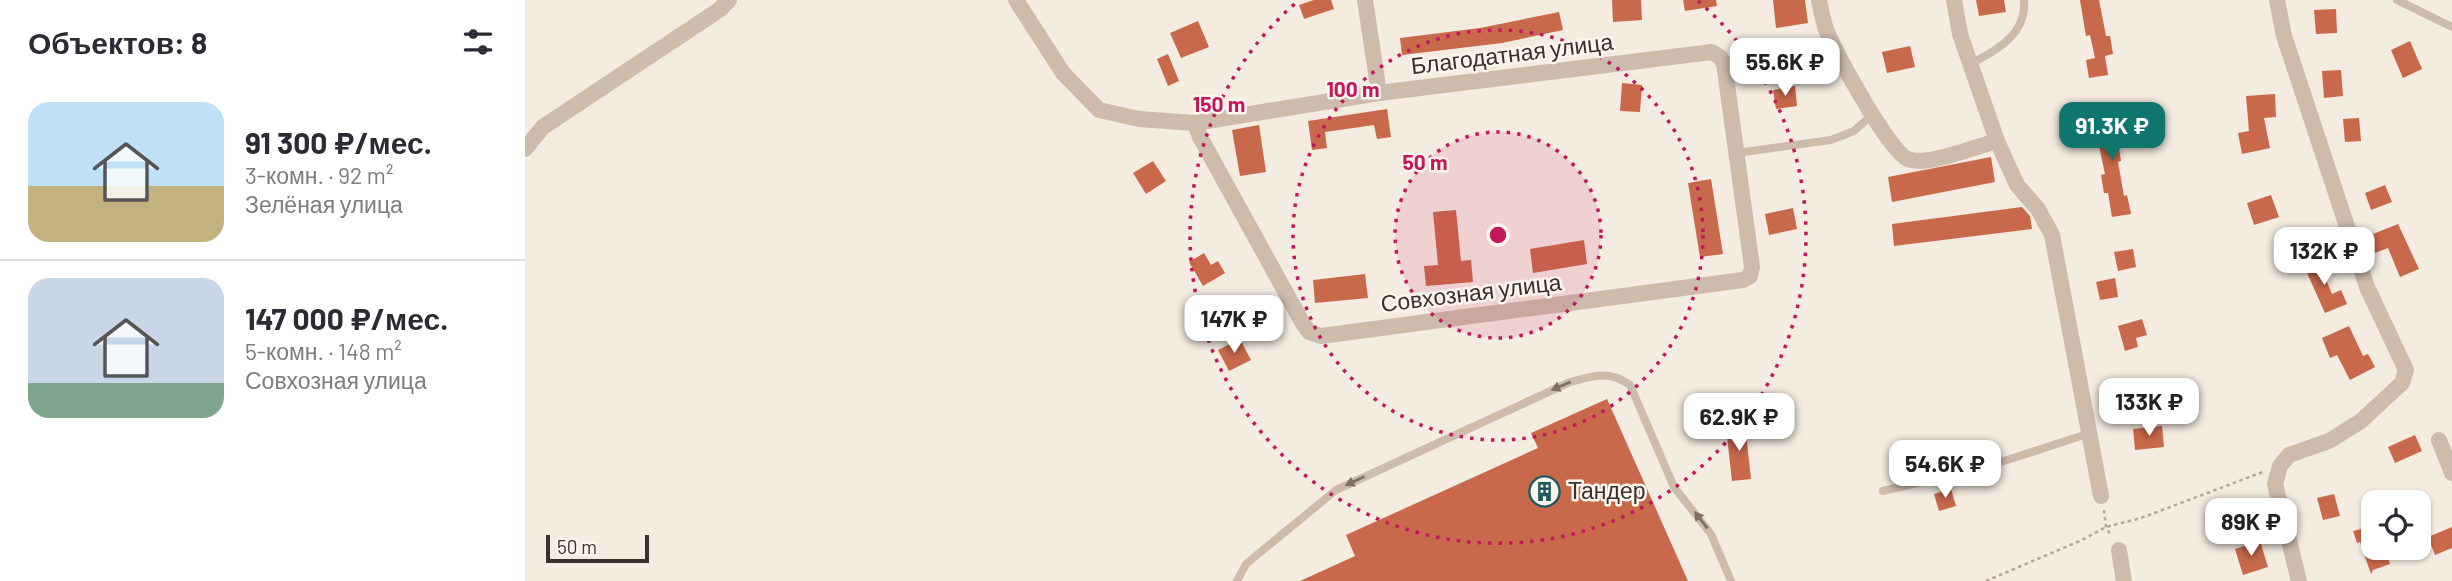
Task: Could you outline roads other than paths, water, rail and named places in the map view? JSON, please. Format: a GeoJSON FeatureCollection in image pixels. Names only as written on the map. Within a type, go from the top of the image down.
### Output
{"type":"FeatureCollection","features":[{"type":"Feature","properties":{"kind":"street"},"geometry":{"type":"LineString","coordinates":[[525,149],[543,127],[719,10],[729,0]]}},
{"type":"Feature","properties":{"kind":"street","name":"Благодатная улица"},"geometry":{"type":"LineString","coordinates":[[1016,0],[1063,74],[1099,110],[1139,119],[1195,123],[1379,93],[1712,52],[1724,63],[1736,153]]}},
{"type":"Feature","properties":{"kind":"street"},"geometry":{"type":"LineString","coordinates":[[1365,0],[1379,93]]}},
{"type":"Feature","properties":{"kind":"street"},"geometry":{"type":"LineString","coordinates":[[1819,0],[1828,32],[1873,115],[1896,149],[1907,159],[1923,161],[1997,141]]}},
{"type":"Feature","properties":{"kind":"street"},"geometry":{"type":"LineString","coordinates":[[1954,0],[1960,34],[1997,141],[2017,185],[2038,209],[2052,235],[2101,496]]}},
{"type":"Feature","properties":{"kind":"street"},"geometry":{"type":"LineString","coordinates":[[2277,0],[2284,36],[2367,287],[2406,370],[2402,383],[2361,421],[2329,441],[2289,455],[2280,466],[2275,484],[2299,581]]}},
{"type":"Feature","properties":{"kind":"street","name":"Совхозная улица"},"geometry":{"type":"LineString","coordinates":[[1195,123],[1200,137],[1302,322],[1309,332],[1321,336],[1743,280],[1750,276],[1752,267],[1736,153]]}},
{"type":"Feature","properties":{"kind":"street"},"geometry":{"type":"LineString","coordinates":[[2438,440],[2452,473]]}},
{"type":"Feature","properties":{"kind":"street"},"geometry":{"type":"LineString","coordinates":[[2119,550],[2124,581]]}},
{"type":"Feature","properties":{"kind":"lane"},"geometry":{"type":"LineString","coordinates":[[1970,64],[1993,53],[2010,39],[2022,23],[2024,0]]}},
{"type":"Feature","properties":{"kind":"lane"},"geometry":{"type":"LineString","coordinates":[[2397,0],[2452,26]]}},
{"type":"Feature","properties":{"kind":"lane"},"geometry":{"type":"LineString","coordinates":[[1736,153],[1831,140],[1853,131],[1873,115]]}},
{"type":"Feature","properties":{"kind":"lane"},"geometry":{"type":"LineString","coordinates":[[1237,581],[1246,564],[1336,490],[1570,382],[1603,374],[1619,376],[1630,385],[1675,487],[1711,534],[1731,581]]}},
{"type":"Feature","properties":{"kind":"lane"},"geometry":{"type":"LineString","coordinates":[[1883,491],[1995,464],[2090,433]]}},
{"type":"Feature","properties":{"kind":"place","name":"Тандер"},"geometry":{"type":"Point","coordinates":[1545,491]}}]}
